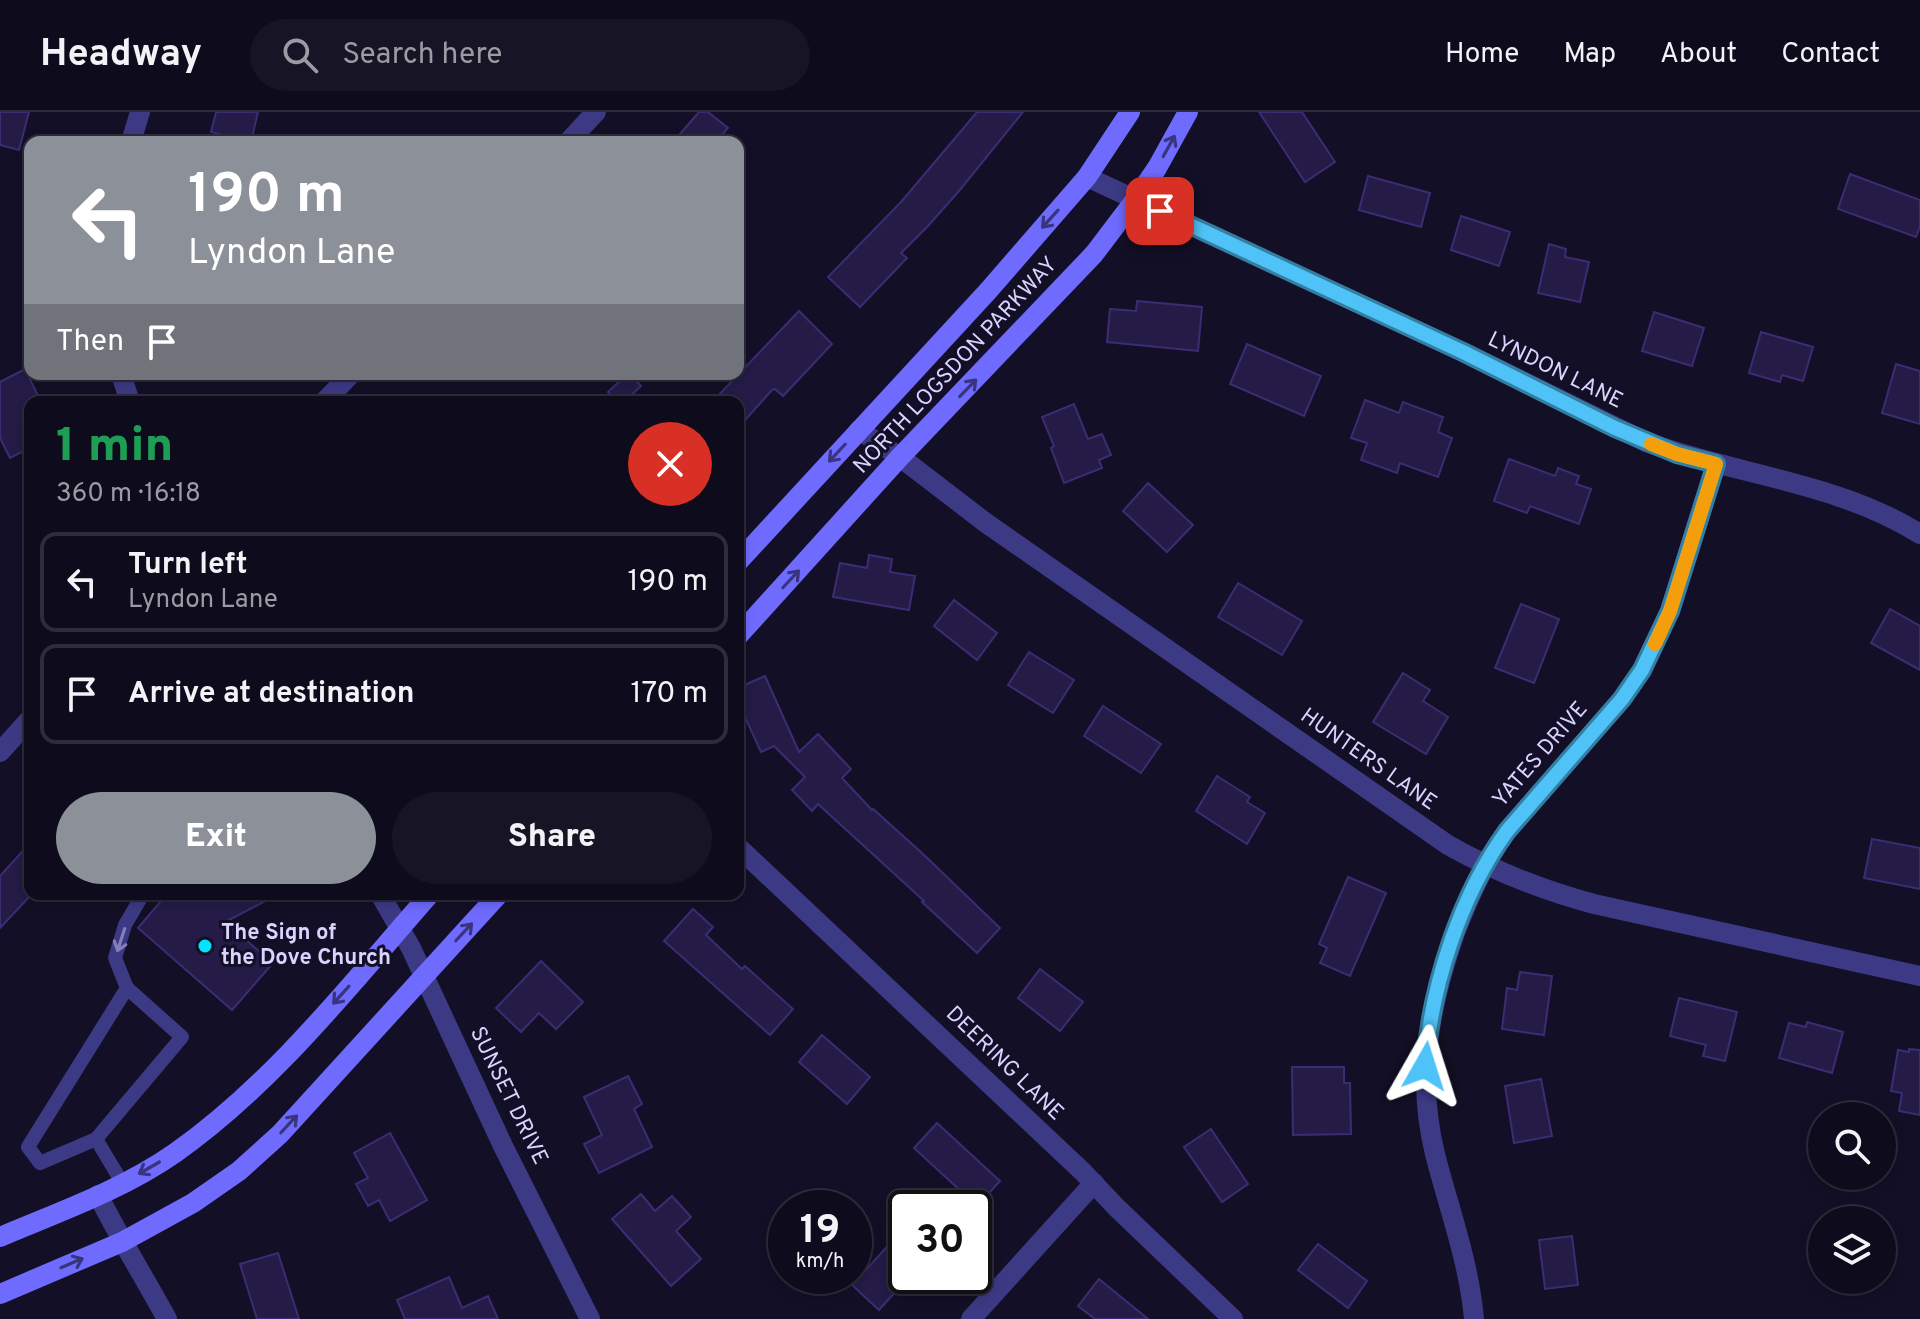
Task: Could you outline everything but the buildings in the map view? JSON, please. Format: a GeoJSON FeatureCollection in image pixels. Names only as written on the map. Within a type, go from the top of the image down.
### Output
{"type":"FeatureCollection","features":[{"type":"Feature","properties":{"kind":"main road","name":"NORTH LOGSDON PARKWAY"},"geometry":{"type":"LineString","coordinates":[[744,555],[988,291],[1087,177],[1130,112]]}},
{"type":"Feature","properties":{"kind":"main road","name":"NORTH LOGSDON PARKWAY"},"geometry":{"type":"LineString","coordinates":[[744,629],[900,457],[1094,254],[1157,168],[1188,112]]}},
{"type":"Feature","properties":{"kind":"main road"},"geometry":{"type":"LineString","coordinates":[[0,1237],[123,1184],[173,1154],[218,1120],[299,1042],[425,900]]}},
{"type":"Feature","properties":{"kind":"main road"},"geometry":{"type":"LineString","coordinates":[[0,1294],[122,1242],[193,1203],[239,1171],[280,1134],[493,900]]}},
{"type":"Feature","properties":{"kind":"street"},"geometry":{"type":"LineString","coordinates":[[133,136],[140,112]]}},
{"type":"Feature","properties":{"kind":"street"},"geometry":{"type":"LineString","coordinates":[[574,136],[596,112]]}},
{"type":"Feature","properties":{"kind":"street","name":"LYNDON LANE"},"geometry":{"type":"LineString","coordinates":[[1087,177],[1463,352],[1636,437],[1677,454],[1813,488],[1881,513],[1920,534]]}},
{"type":"Feature","properties":{"kind":"street"},"geometry":{"type":"LineString","coordinates":[[330,396],[345,380]]}},
{"type":"Feature","properties":{"kind":"street","name":"HUNTERS LANE"},"geometry":{"type":"LineString","coordinates":[[859,430],[1050,568],[1448,845],[1485,866],[1555,893],[1594,904],[1920,976]]}},
{"type":"Feature","properties":{"kind":"street","name":"YATES DRIVE"},"geometry":{"type":"LineString","coordinates":[[1474,1319],[1466,1264],[1429,1124],[1425,1066],[1433,1007],[1470,894],[1485,866],[1507,831],[1622,699],[1642,670],[1670,611],[1716,464]]}},
{"type":"Feature","properties":{"kind":"street"},"geometry":{"type":"LineString","coordinates":[[0,752],[24,726]]}},
{"type":"Feature","properties":{"kind":"street","name":"DEERING LANE"},"geometry":{"type":"LineString","coordinates":[[744,853],[947,1042],[1233,1319]]}},
{"type":"Feature","properties":{"kind":"street","name":"SUNSET DRIVE"},"geometry":{"type":"LineString","coordinates":[[383,900],[411,948],[503,1146],[590,1319]]}},
{"type":"Feature","properties":{"kind":"street"},"geometry":{"type":"LineString","coordinates":[[971,1319],[1094,1183]]}},
{"type":"Feature","properties":{"kind":"street"},"geometry":{"type":"LineString","coordinates":[[98,1195],[167,1319]]}},
{"type":"Feature","properties":{"kind":"lane"},"geometry":{"type":"LineString","coordinates":[[127,988],[28,1147],[40,1163],[96,1139],[182,1037],[127,988],[115,958],[125,925],[140,900]]}},
{"type":"Feature","properties":{"kind":"lane"},"geometry":{"type":"LineString","coordinates":[[96,1139],[123,1184]]}},
{"type":"Feature","properties":{"kind":"slow traffic"},"geometry":{"type":"LineString","coordinates":[[1651,444],[1716,464],[1670,611],[1655,644]]}},
{"type":"Feature","properties":{"kind":"place","name":"The Sign of the Dove Church"},"geometry":{"type":"Point","coordinates":[205,946]}},
{"type":"Feature","properties":{"kind":"route"},"geometry":{"type":"LineString","coordinates":[[1160,211],[1463,352],[1615,428],[1677,454],[1716,464],[1670,611],[1642,670],[1622,699],[1507,831],[1470,894],[1433,1007],[1425,1066]]}}]}
